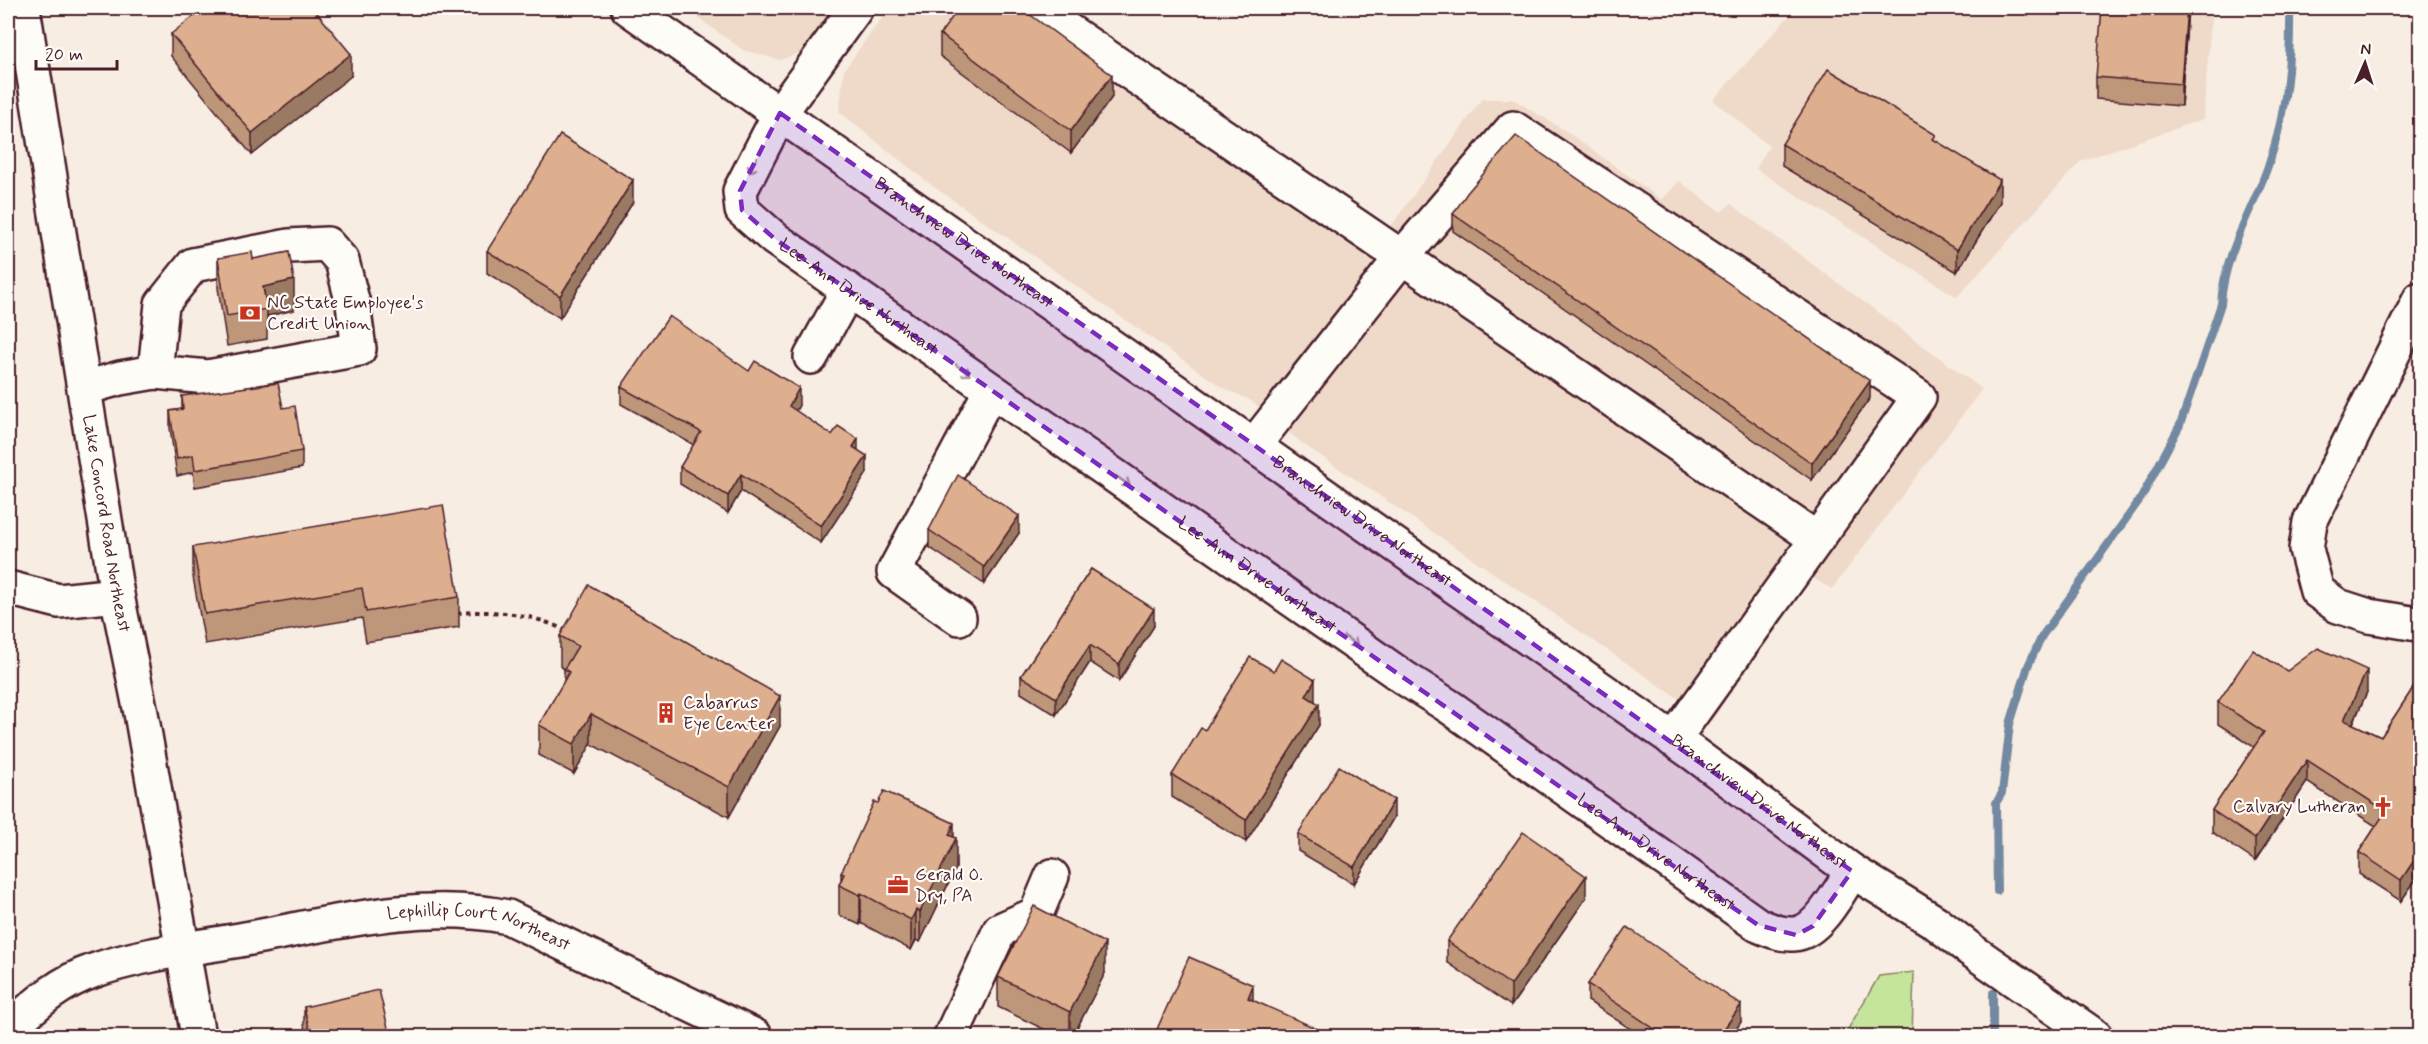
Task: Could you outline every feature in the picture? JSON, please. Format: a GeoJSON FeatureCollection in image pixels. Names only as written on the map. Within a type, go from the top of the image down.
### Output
{"type":"FeatureCollection","features":[{"type":"Feature","properties":{"kind":"main road","name":"Branchview Drive Northeast"},"geometry":{"type":"LineString","coordinates":[[628,8],[1673,740],[1852,871],[1935,922],[1971,950],[2095,1036]]}},
{"type":"Feature","properties":{"kind":"main road","name":"Lee-Ann Drive Northeast"},"geometry":{"type":"LineString","coordinates":[[856,8],[780,113],[740,191],[742,210],[775,239],[1406,679],[1450,707],[1758,926],[1776,933],[1796,935],[1813,927],[1829,908],[1852,871]]}},
{"type":"Feature","properties":{"kind":"main road"},"geometry":{"type":"LineString","coordinates":[[1035,8],[1817,539]]}},
{"type":"Feature","properties":{"kind":"main road","name":"Lake Concord Road Northeast"},"geometry":{"type":"LineString","coordinates":[[18,12],[85,388],[117,595],[141,713],[198,1036]]}},
{"type":"Feature","properties":{"kind":"main road"},"geometry":{"type":"LineString","coordinates":[[1254,445],[1402,257],[1513,128],[1919,397],[1673,740]]}},
{"type":"Feature","properties":{"kind":"main road"},"geometry":{"type":"LineString","coordinates":[[85,388],[120,378],[155,372],[208,377],[358,349],[354,304],[342,261],[327,244],[289,246],[193,265],[162,304],[155,372]]}},
{"type":"Feature","properties":{"kind":"main road"},"geometry":{"type":"LineString","coordinates":[[811,357],[848,290]]}},
{"type":"Feature","properties":{"kind":"main road"},"geometry":{"type":"LineString","coordinates":[[2421,298],[2310,522],[2306,549],[2318,591],[2338,606],[2369,616],[2421,623]]}},
{"type":"Feature","properties":{"kind":"main road"},"geometry":{"type":"LineString","coordinates":[[959,618],[894,572],[991,390]]}},
{"type":"Feature","properties":{"kind":"main road"},"geometry":{"type":"LineString","coordinates":[[8,588],[59,601],[117,595]]}},
{"type":"Feature","properties":{"kind":"main road"},"geometry":{"type":"LineString","coordinates":[[951,1036],[1000,930],[1036,914],[1052,876]]}},
{"type":"Feature","properties":{"kind":"main road","name":"Lephillip Court Northeast"},"geometry":{"type":"LineString","coordinates":[[8,1029],[50,992],[92,971],[182,950],[395,913],[482,911],[508,917],[755,1036]]}},
{"type":"Feature","properties":{"kind":"path"},"geometry":{"type":"LineString","coordinates":[[457,613],[509,613],[553,624],[577,636]]}},
{"type":"Feature","properties":{"kind":"highlighted area"},"geometry":{"type":"Polygon","coordinates":[[[780,113],[1254,445],[1852,871],[1813,926],[1796,935],[1758,925],[775,239],[742,210],[740,191],[780,113]]]}},
{"type":"Feature","properties":{"kind":"shaded area"},"geometry":{"type":"Polygon","coordinates":[[[684,8],[844,8],[814,48],[780,60],[743,50],[684,8]]]}},
{"type":"Feature","properties":{"kind":"shaded area"},"geometry":{"type":"Polygon","coordinates":[[[889,8],[997,8],[1371,254],[1482,99],[1513,99],[1566,131],[1662,200],[1679,181],[1721,212],[1731,204],[1982,389],[1832,589],[1805,574],[1712,721],[1303,444],[1250,400],[1223,388],[930,184],[839,112],[844,70],[889,8]]]}},
{"type":"Feature","properties":{"kind":"shaded area"},"geometry":{"type":"Polygon","coordinates":[[[1796,8],[2212,8],[2203,119],[2081,161],[1957,297],[1756,169],[1769,146],[1713,100],[1796,8]]]}},
{"type":"Feature","properties":{"kind":"green space"},"geometry":{"type":"Polygon","coordinates":[[[1914,972],[1912,1036],[1844,1036],[1879,976],[1914,972]]]}},
{"type":"Feature","properties":{"kind":"building"},"geometry":{"type":"Polygon","coordinates":[[[204,8],[313,8],[351,54],[252,133],[171,34],[204,8]]]}},
{"type":"Feature","properties":{"kind":"building"},"geometry":{"type":"Polygon","coordinates":[[[959,8],[1021,8],[1112,75],[1071,131],[940,34],[959,8]]]}},
{"type":"Feature","properties":{"kind":"building"},"geometry":{"type":"Polygon","coordinates":[[[2102,8],[2187,8],[2181,84],[2096,77],[2102,8]]]}},
{"type":"Feature","properties":{"kind":"building"},"geometry":{"type":"Polygon","coordinates":[[[1828,69],[1936,135],[1933,139],[2000,180],[1957,250],[1782,144],[1828,69]]]}},
{"type":"Feature","properties":{"kind":"building"},"geometry":{"type":"Polygon","coordinates":[[[560,135],[633,180],[560,296],[487,251],[560,135]]]}},
{"type":"Feature","properties":{"kind":"building"},"geometry":{"type":"Polygon","coordinates":[[[1516,136],[1870,381],[1812,463],[1453,214],[1467,193],[1516,136]]]}},
{"type":"Feature","properties":{"kind":"building"},"geometry":{"type":"Polygon","coordinates":[[[252,252],[253,259],[289,252],[294,280],[263,287],[267,309],[227,316],[218,258],[252,252]]]}},
{"type":"Feature","properties":{"kind":"building"},"geometry":{"type":"Polygon","coordinates":[[[669,316],[749,371],[755,361],[799,388],[789,406],[832,435],[838,426],[858,439],[853,447],[867,456],[821,526],[741,474],[728,496],[680,467],[701,432],[621,387],[669,316]]]}},
{"type":"Feature","properties":{"kind":"building"},"geometry":{"type":"Polygon","coordinates":[[[278,383],[283,408],[295,406],[302,451],[195,470],[193,455],[177,459],[170,411],[183,409],[182,396],[278,383]]]}},
{"type":"Feature","properties":{"kind":"building"},"geometry":{"type":"Polygon","coordinates":[[[958,475],[1019,516],[984,567],[929,530],[958,475]]]}},
{"type":"Feature","properties":{"kind":"building"},"geometry":{"type":"Polygon","coordinates":[[[443,505],[459,597],[366,612],[362,588],[205,614],[193,547],[443,505]]]}},
{"type":"Feature","properties":{"kind":"building"},"geometry":{"type":"Polygon","coordinates":[[[1091,569],[1154,609],[1119,664],[1090,645],[1056,698],[1021,676],[1091,569]]]}},
{"type":"Feature","properties":{"kind":"building","name":"Cabarrus Eye Center"},"geometry":{"type":"Polygon","coordinates":[[[589,585],[780,696],[729,787],[591,714],[574,744],[539,725],[569,672],[564,669],[578,646],[560,636],[589,585]]]}},
{"type":"Feature","properties":{"kind":"building","name":"Calvary Lutheran"},"geometry":{"type":"Polygon","coordinates":[[[2318,648],[2367,670],[2344,720],[2381,737],[2421,676],[2421,850],[2401,880],[2359,852],[2386,811],[2307,760],[2255,839],[2212,810],[2264,732],[2218,702],[2253,650],[2287,671],[2318,648]]]}},
{"type":"Feature","properties":{"kind":"building"},"geometry":{"type":"Polygon","coordinates":[[[1250,657],[1274,671],[1281,659],[1315,680],[1306,696],[1319,704],[1246,820],[1172,775],[1201,728],[1205,730],[1250,657]]]}},
{"type":"Feature","properties":{"kind":"building"},"geometry":{"type":"Polygon","coordinates":[[[1339,766],[1394,800],[1354,867],[1298,834],[1339,766]]]}},
{"type":"Feature","properties":{"kind":"building","name":"Gerald O. Dry, PA"},"geometry":{"type":"Polygon","coordinates":[[[884,791],[954,823],[949,835],[956,838],[920,912],[916,910],[911,920],[861,893],[860,895],[839,885],[844,874],[841,873],[874,802],[878,803],[884,791]]]}},
{"type":"Feature","properties":{"kind":"building"},"geometry":{"type":"Polygon","coordinates":[[[1523,832],[1586,876],[1511,985],[1447,941],[1523,832]]]}},
{"type":"Feature","properties":{"kind":"building"},"geometry":{"type":"Polygon","coordinates":[[[1034,906],[1105,943],[1070,1012],[998,977],[1034,906]]]}},
{"type":"Feature","properties":{"kind":"building"},"geometry":{"type":"Polygon","coordinates":[[[1627,927],[1741,1005],[1719,1036],[1665,1036],[1588,984],[1627,927]]]}},
{"type":"Feature","properties":{"kind":"building"},"geometry":{"type":"Polygon","coordinates":[[[1189,957],[1253,985],[1248,998],[1333,1036],[1154,1036],[1189,957]]]}},
{"type":"Feature","properties":{"kind":"building"},"geometry":{"type":"Polygon","coordinates":[[[379,990],[390,1036],[311,1036],[304,1007],[379,990]]]}},
{"type":"Feature","properties":{"kind":"waterway"},"geometry":{"type":"LineString","coordinates":[[1997,891],[1996,803],[2002,793],[2010,724],[2028,666],[2042,636],[2141,498],[2180,425],[2221,304],[2227,267],[2262,183],[2274,147],[2286,88],[2290,48],[2290,8]]}},
{"type":"Feature","properties":{"kind":"waterway"},"geometry":{"type":"LineString","coordinates":[[1993,993],[1993,1036]]}},
{"type":"Feature","properties":{"kind":"place","name":"NC State Employee's Credit Union"},"geometry":{"type":"Point","coordinates":[250,313]}},
{"type":"Feature","properties":{"kind":"place","name":"Cabarrus Eye Center"},"geometry":{"type":"Point","coordinates":[666,713]}},
{"type":"Feature","properties":{"kind":"place","name":"Calvary Lutheran"},"geometry":{"type":"Point","coordinates":[2383,807]}},
{"type":"Feature","properties":{"kind":"place","name":"Gerald O. Dry, PA"},"geometry":{"type":"Point","coordinates":[898,885]}}]}
